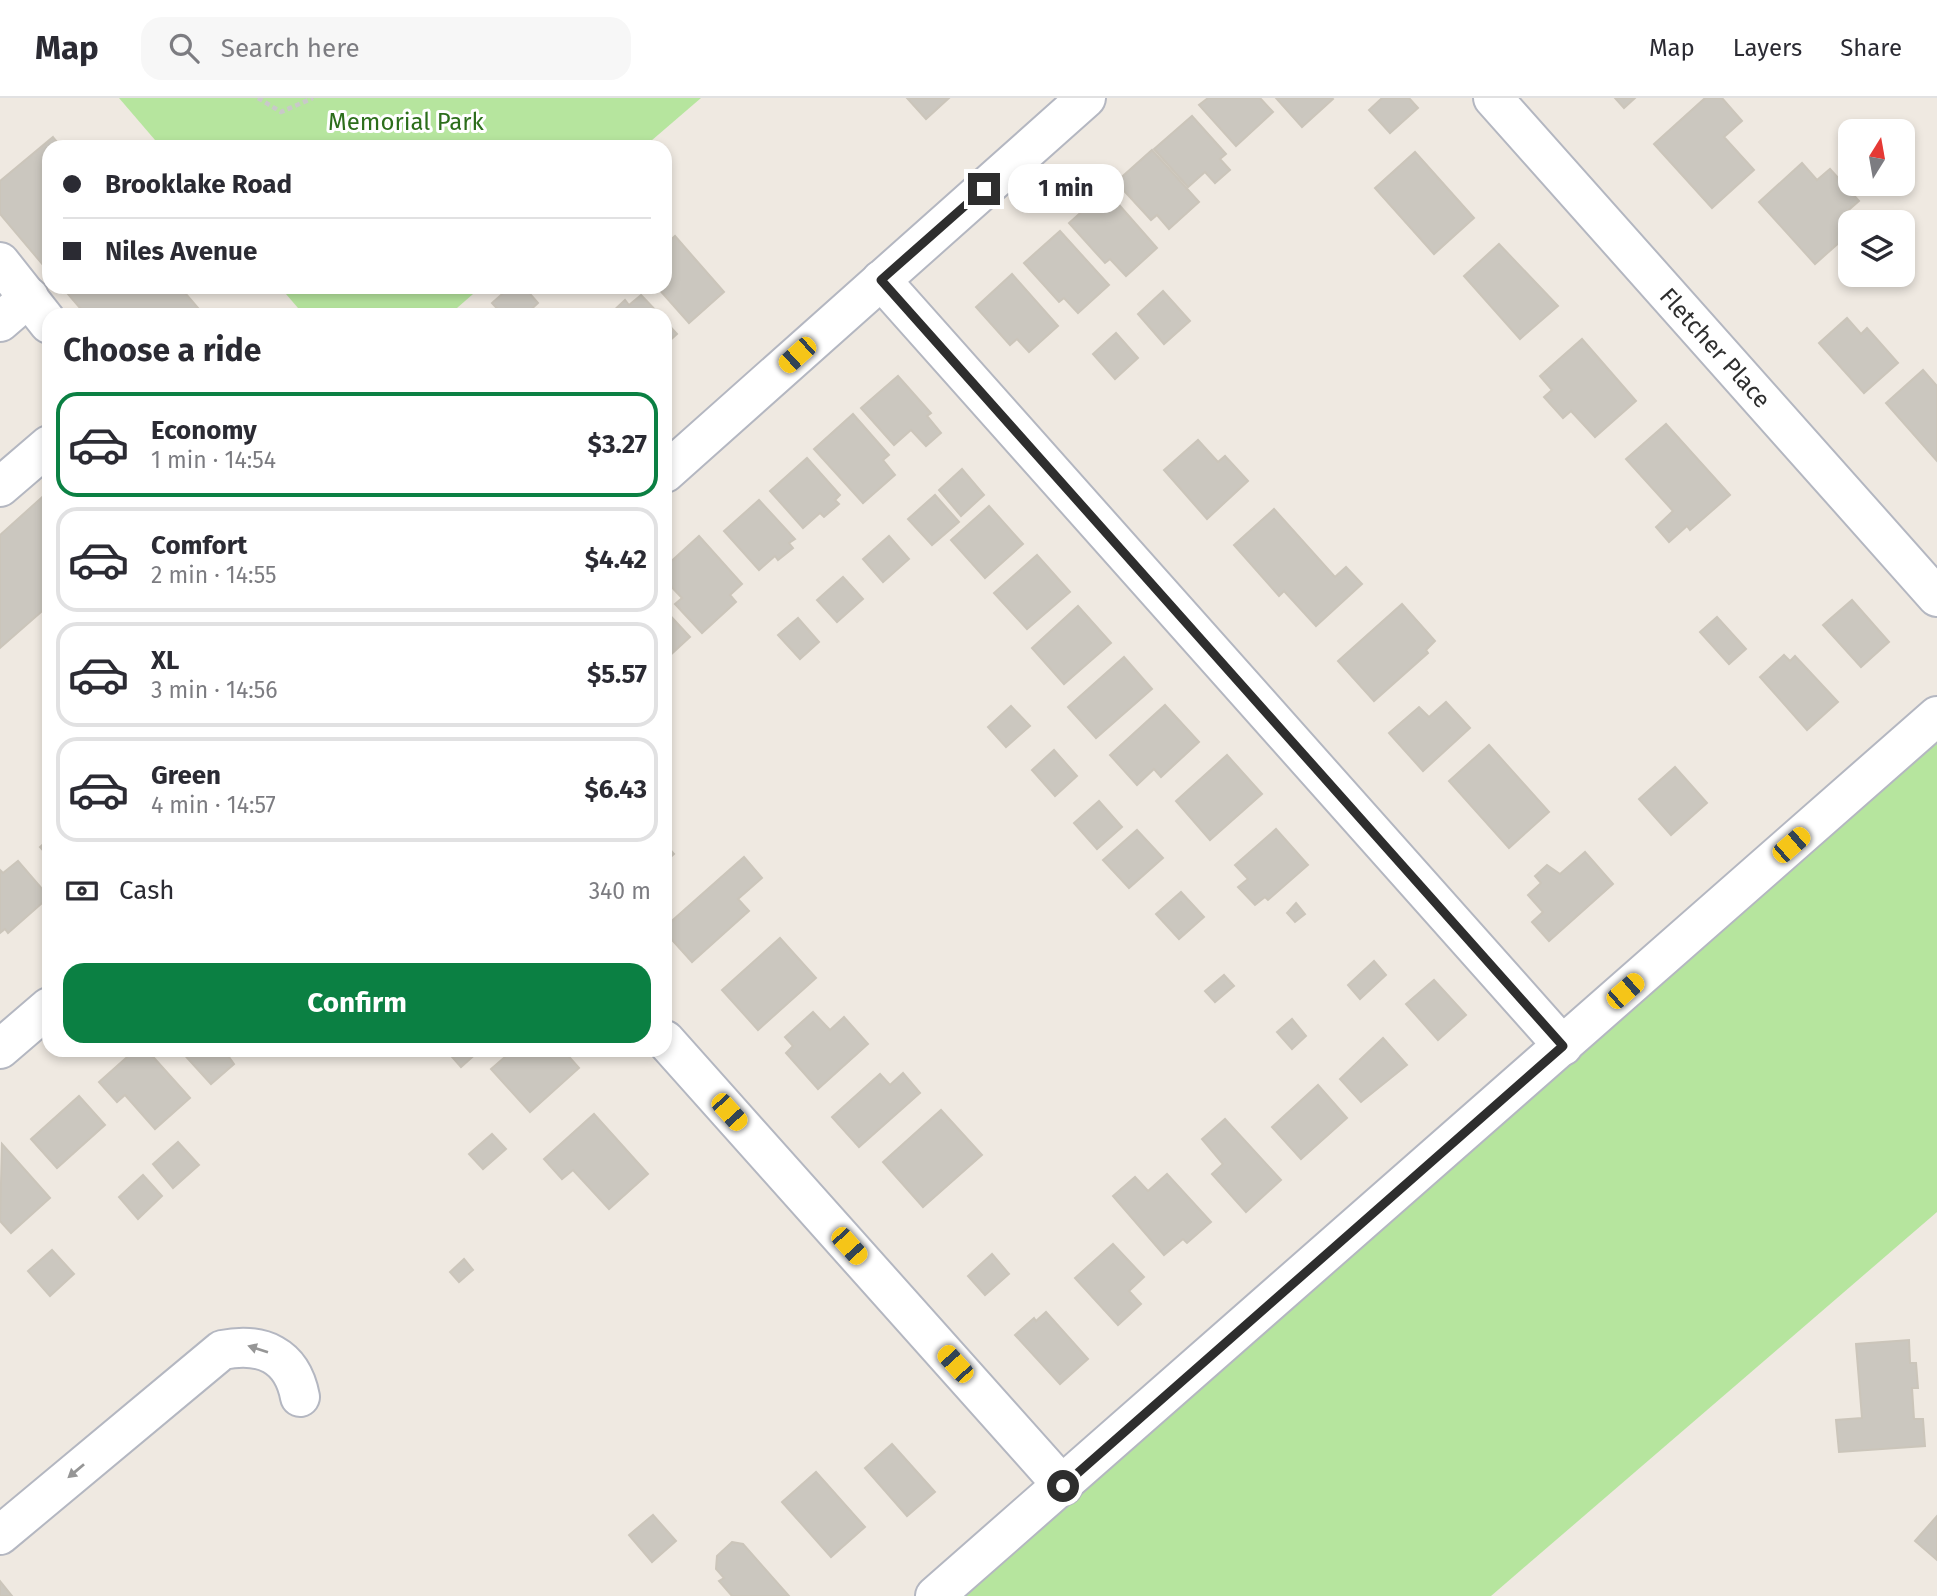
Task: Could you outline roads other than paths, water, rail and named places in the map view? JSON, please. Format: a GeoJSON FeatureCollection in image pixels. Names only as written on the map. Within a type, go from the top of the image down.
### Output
{"type":"FeatureCollection","features":[{"type":"Feature","properties":{"kind":"street"},"geometry":{"type":"LineString","coordinates":[[672,467],[1086,98]]}},
{"type":"Feature","properties":{"kind":"street","name":"Fletcher Place"},"geometry":{"type":"LineString","coordinates":[[1493,98],[1937,597]]}},
{"type":"Feature","properties":{"kind":"street"},"geometry":{"type":"LineString","coordinates":[[0,262],[39,311],[0,322]]}},
{"type":"Feature","properties":{"kind":"street"},"geometry":{"type":"LineString","coordinates":[[881,280],[1563,1046]]}},
{"type":"Feature","properties":{"kind":"street"},"geometry":{"type":"LineString","coordinates":[[0,487],[42,451]]}},
{"type":"Feature","properties":{"kind":"street"},"geometry":{"type":"LineString","coordinates":[[935,1596],[1937,716]]}},
{"type":"Feature","properties":{"kind":"street"},"geometry":{"type":"LineString","coordinates":[[0,1049],[42,1013]]}},
{"type":"Feature","properties":{"kind":"street"},"geometry":{"type":"LineString","coordinates":[[672,1048],[1063,1486]]}},
{"type":"Feature","properties":{"kind":"street"},"geometry":{"type":"LineString","coordinates":[[0,1535],[222,1350],[246,1345],[266,1349],[296,1379],[300,1397]]}},
{"type":"Feature","properties":{"kind":"park label","name":"Memorial Park"},"geometry":{"type":"Point","coordinates":[406,122]}}]}
